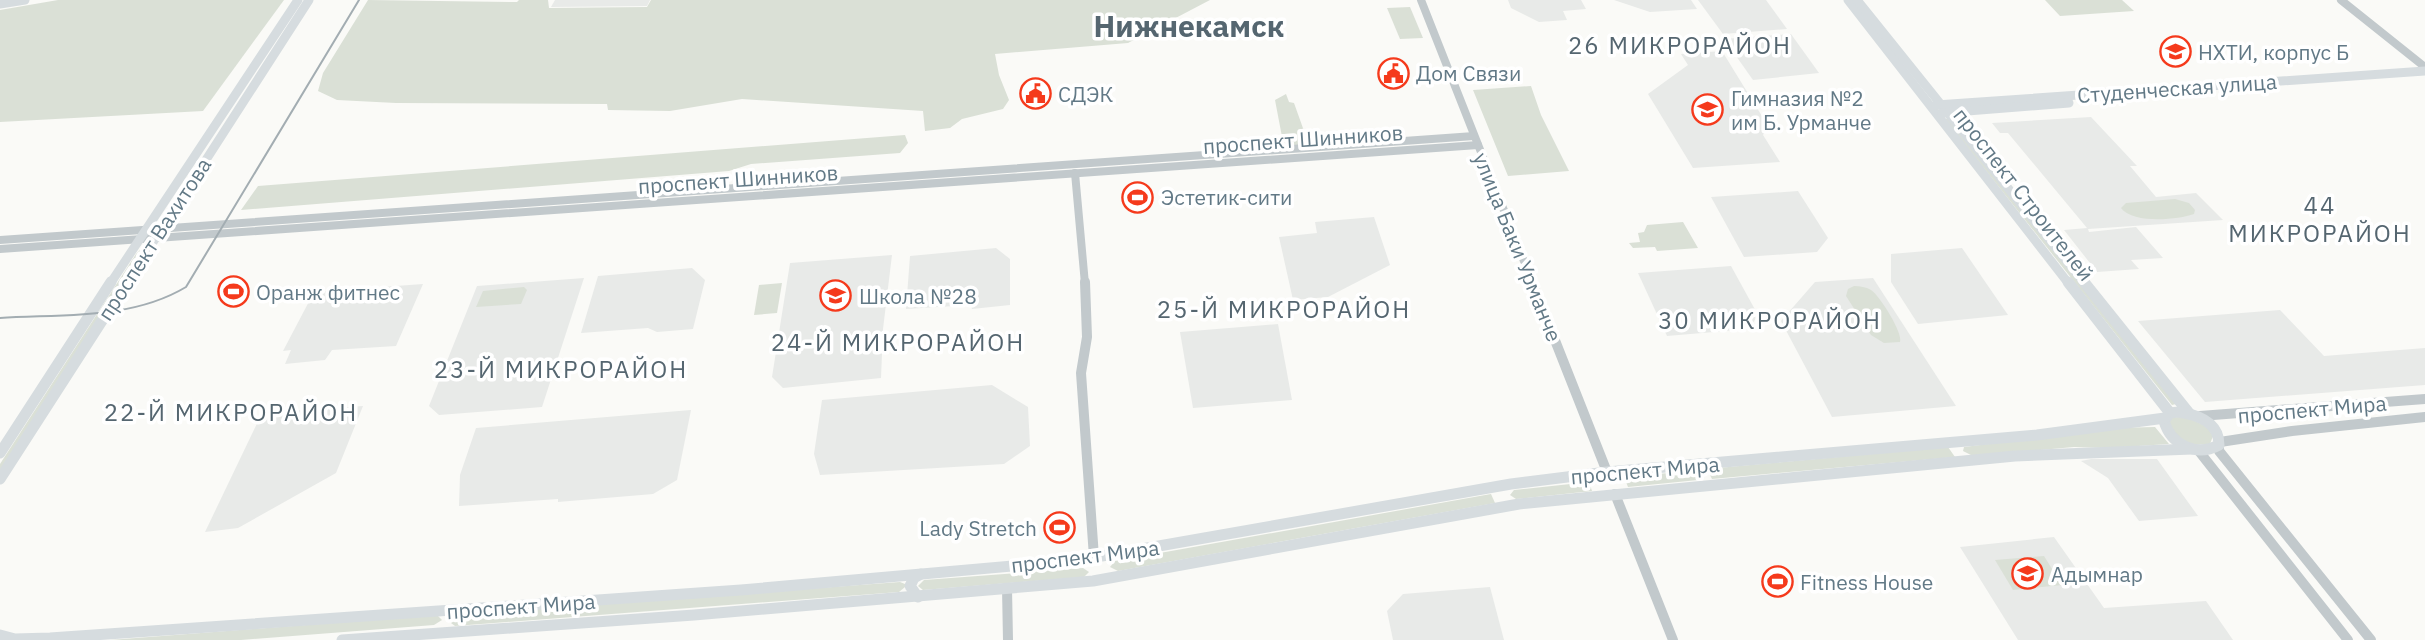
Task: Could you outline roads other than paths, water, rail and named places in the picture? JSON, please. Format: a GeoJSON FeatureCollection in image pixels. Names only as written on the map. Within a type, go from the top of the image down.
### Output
{"type":"FeatureCollection","features":[{"type":"Feature","properties":{"kind":"main road"},"geometry":{"type":"LineString","coordinates":[[2,3],[25,0]]}},
{"type":"Feature","properties":{"kind":"main road","name":"проспект Вахитова"},"geometry":{"type":"LineString","coordinates":[[0,453],[298,0]]}},
{"type":"Feature","properties":{"kind":"main road","name":"проспект Вахитова"},"geometry":{"type":"LineString","coordinates":[[0,479],[309,0]]}},
{"type":"Feature","properties":{"kind":"main road","name":"проспект Строителей"},"geometry":{"type":"LineString","coordinates":[[1848,0],[2194,415]]}},
{"type":"Feature","properties":{"kind":"main road","name":"проспект Строителей"},"geometry":{"type":"LineString","coordinates":[[1857,0],[2167,416],[2164,425],[2169,434],[2195,449]]}},
{"type":"Feature","properties":{"kind":"main road","name":"Студенческая улица"},"geometry":{"type":"LineString","coordinates":[[2193,91],[2425,69]]}},
{"type":"Feature","properties":{"kind":"main road","name":"Студенческая улица"},"geometry":{"type":"LineString","coordinates":[[1938,109],[2425,78]]}},
{"type":"Feature","properties":{"kind":"main road"},"geometry":{"type":"LineString","coordinates":[[2194,415],[2212,425],[2219,443]]}},
{"type":"Feature","properties":{"kind":"main road","name":"проспект Мира"},"geometry":{"type":"LineString","coordinates":[[0,635],[15,639],[50,638],[449,611],[922,574],[1094,557],[1511,484],[1608,472],[1965,441],[2194,415]]}},
{"type":"Feature","properties":{"kind":"main road"},"geometry":{"type":"LineString","coordinates":[[1965,441],[1958,445],[1959,452],[1967,458],[1978,460]]}},
{"type":"Feature","properties":{"kind":"main road","name":"проспект Мира"},"geometry":{"type":"LineString","coordinates":[[342,640],[918,597],[1093,581],[1519,504],[2070,452],[2211,450],[2219,443]]}},
{"type":"Feature","properties":{"kind":"main road"},"geometry":{"type":"LineString","coordinates":[[1688,466],[1698,468],[1705,475],[1704,482],[1697,486]]}},
{"type":"Feature","properties":{"kind":"main road","name":"улица Баки Урманче"},"geometry":{"type":"LineString","coordinates":[[1608,472],[1615,494]]}},
{"type":"Feature","properties":{"kind":"main road"},"geometry":{"type":"LineString","coordinates":[[1511,484],[1503,488],[1503,495],[1509,502],[1519,504]]}},
{"type":"Feature","properties":{"kind":"main road"},"geometry":{"type":"LineString","coordinates":[[1093,581],[1101,577],[1104,571],[1101,563],[1094,557]]}},
{"type":"Feature","properties":{"kind":"main road"},"geometry":{"type":"LineString","coordinates":[[918,597],[910,586],[914,578],[922,574]]}},
{"type":"Feature","properties":{"kind":"main road"},"geometry":{"type":"LineString","coordinates":[[442,633],[449,611]]}},
{"type":"Feature","properties":{"kind":"street","name":"улица Баки Урманче"},"geometry":{"type":"LineString","coordinates":[[1421,0],[1608,472]]}},
{"type":"Feature","properties":{"kind":"street"},"geometry":{"type":"LineString","coordinates":[[2341,0],[2425,69]]}},
{"type":"Feature","properties":{"kind":"street","name":"проспект Шинников"},"geometry":{"type":"LineString","coordinates":[[300,223],[1075,173],[1476,140]]}},
{"type":"Feature","properties":{"kind":"street","name":"проспект Шинников"},"geometry":{"type":"LineString","coordinates":[[0,240],[159,234],[1476,140]]}},
{"type":"Feature","properties":{"kind":"street"},"geometry":{"type":"LineString","coordinates":[[1075,173],[1086,297],[1088,354],[1081,373],[1094,557]]}},
{"type":"Feature","properties":{"kind":"street","name":"проспект Шинников"},"geometry":{"type":"LineString","coordinates":[[4,249],[143,235]]}},
{"type":"Feature","properties":{"kind":"street"},"geometry":{"type":"LineString","coordinates":[[4,249],[14,239]]}},
{"type":"Feature","properties":{"kind":"street","name":"проспект Мира"},"geometry":{"type":"LineString","coordinates":[[2194,415],[2425,399]]}},
{"type":"Feature","properties":{"kind":"street","name":"проспект Мира"},"geometry":{"type":"LineString","coordinates":[[2219,443],[2292,430],[2425,417]]}},
{"type":"Feature","properties":{"kind":"street"},"geometry":{"type":"LineString","coordinates":[[2219,443],[2219,451],[2371,640]]}},
{"type":"Feature","properties":{"kind":"street"},"geometry":{"type":"LineString","coordinates":[[2195,449],[2348,640]]}},
{"type":"Feature","properties":{"kind":"street"},"geometry":{"type":"LineString","coordinates":[[1615,494],[1673,640]]}},
{"type":"Feature","properties":{"kind":"street"},"geometry":{"type":"LineString","coordinates":[[1007,588],[1008,640]]}},
{"type":"Feature","properties":{"kind":"tram line"},"geometry":{"type":"LineString","coordinates":[[0,318],[119,310],[165,298],[186,287],[359,0]]}},
{"type":"Feature","properties":{"kind":"place","name":"НХТИ, корпус Б"},"geometry":{"type":"Point","coordinates":[2175,52]}},
{"type":"Feature","properties":{"kind":"place","name":"Дом Связи"},"geometry":{"type":"Point","coordinates":[1393,73]}},
{"type":"Feature","properties":{"kind":"place","name":"СДЭК"},"geometry":{"type":"Point","coordinates":[1035,94]}},
{"type":"Feature","properties":{"kind":"place","name":"Гимназия №2 им Б. Урманче"},"geometry":{"type":"Point","coordinates":[1708,110]}},
{"type":"Feature","properties":{"kind":"place","name":"Эстетик-сити"},"geometry":{"type":"Point","coordinates":[1138,197]}},
{"type":"Feature","properties":{"kind":"place","name":"Оранж фитнес"},"geometry":{"type":"Point","coordinates":[233,292]}},
{"type":"Feature","properties":{"kind":"place","name":"Школа №28"},"geometry":{"type":"Point","coordinates":[836,296]}},
{"type":"Feature","properties":{"kind":"place","name":"Lady Stretch"},"geometry":{"type":"Point","coordinates":[1060,528]}},
{"type":"Feature","properties":{"kind":"place","name":"Адымнар"},"geometry":{"type":"Point","coordinates":[2028,574]}},
{"type":"Feature","properties":{"kind":"place","name":"Fitness House"},"geometry":{"type":"Point","coordinates":[1777,582]}},
{"type":"Feature","properties":{"kind":"district","name":"Нижнекамск"},"geometry":{"type":"Point","coordinates":[1189,25]}},
{"type":"Feature","properties":{"kind":"district","name":"26 МИКРОРАЙОН"},"geometry":{"type":"Point","coordinates":[1680,45]}},
{"type":"Feature","properties":{"kind":"district","name":"44 МИКРОРАЙОН"},"geometry":{"type":"Point","coordinates":[2320,219]}},
{"type":"Feature","properties":{"kind":"district","name":"25-Й МИКРОРАЙОН"},"geometry":{"type":"Point","coordinates":[1284,309]}},
{"type":"Feature","properties":{"kind":"district","name":"30 МИКРОРАЙОН"},"geometry":{"type":"Point","coordinates":[1770,320]}},
{"type":"Feature","properties":{"kind":"district","name":"24-Й МИКРОРАЙОН"},"geometry":{"type":"Point","coordinates":[898,342]}},
{"type":"Feature","properties":{"kind":"district","name":"23-Й МИКРОРАЙОН"},"geometry":{"type":"Point","coordinates":[561,369]}},
{"type":"Feature","properties":{"kind":"district","name":"22-Й МИКРОРАЙОН"},"geometry":{"type":"Point","coordinates":[231,412]}}]}
